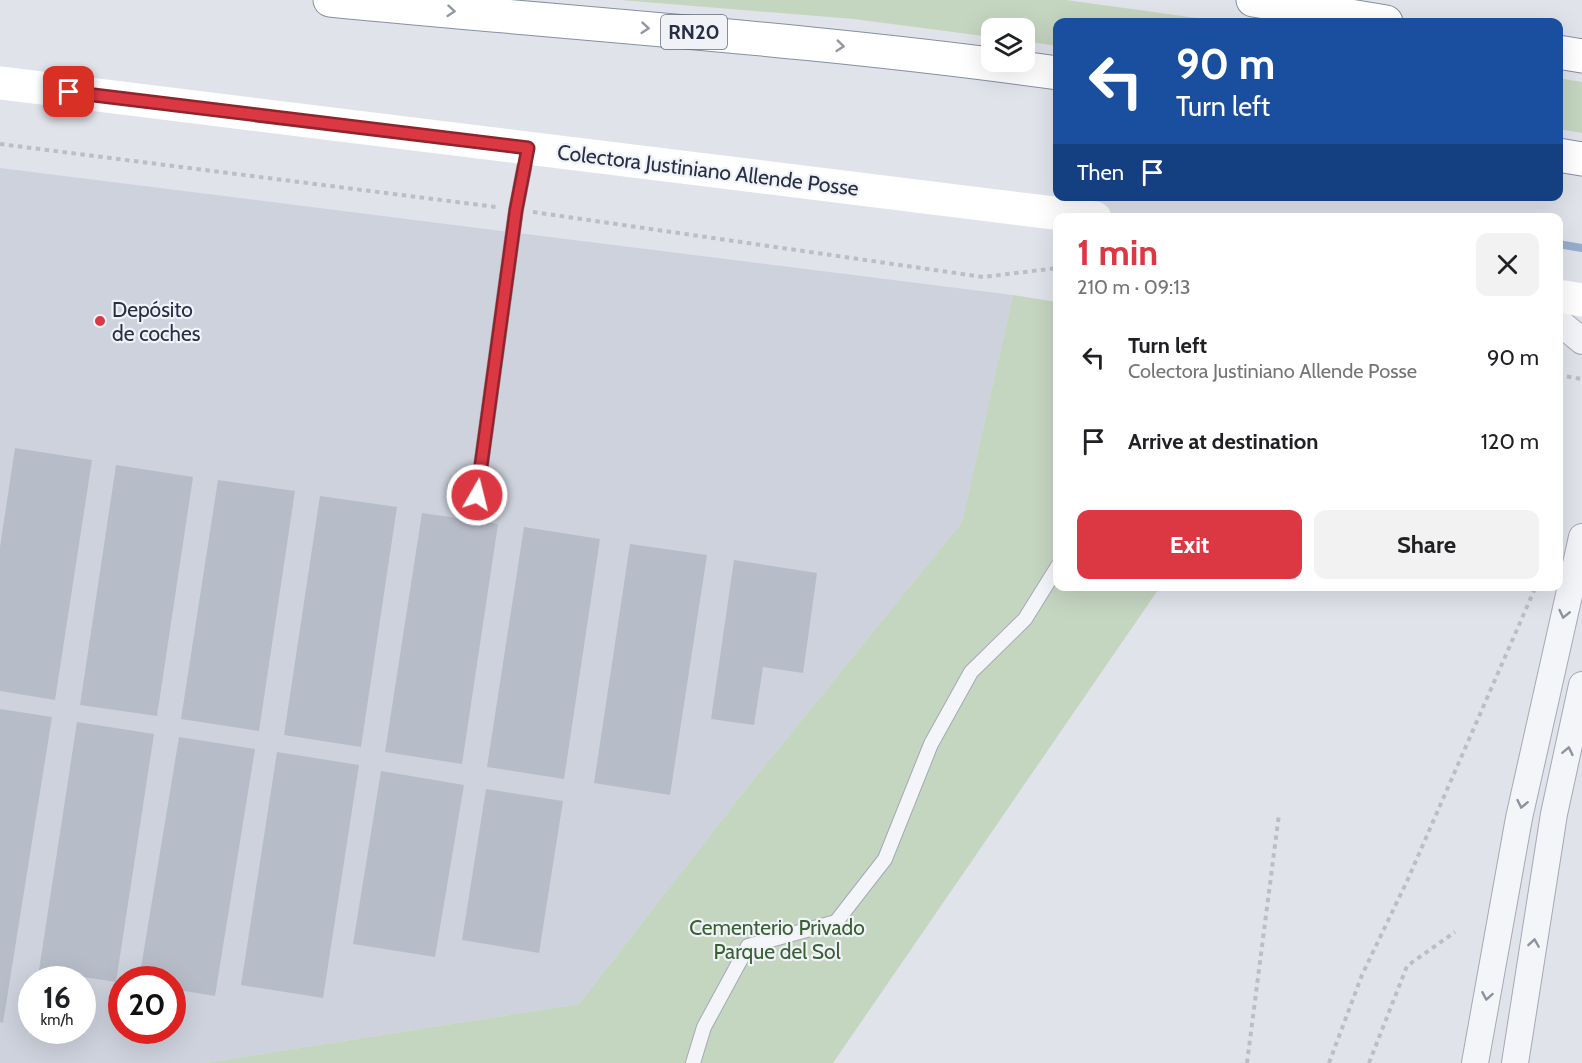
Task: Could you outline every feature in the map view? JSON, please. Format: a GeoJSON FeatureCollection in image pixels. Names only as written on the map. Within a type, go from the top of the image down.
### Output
{"type":"FeatureCollection","features":[{"type":"Feature","properties":{"kind":"main road","name":"RN20"},"geometry":{"type":"LineString","coordinates":[[330,0],[764,38],[958,59],[1053,72]]}},
{"type":"Feature","properties":{"kind":"main road"},"geometry":{"type":"LineString","coordinates":[[1253,0],[1362,18]]}},
{"type":"Feature","properties":{"kind":"main road"},"geometry":{"type":"LineString","coordinates":[[1563,53],[1582,56]]}},
{"type":"Feature","properties":{"kind":"main road","name":"Colectora Justiniano Allende Posse"},"geometry":{"type":"LineString","coordinates":[[0,83],[1054,213]]}},
{"type":"Feature","properties":{"kind":"main road"},"geometry":{"type":"LineString","coordinates":[[1563,156],[1582,159]]}},
{"type":"Feature","properties":{"kind":"main road"},"geometry":{"type":"LineString","coordinates":[[1563,297],[1582,300]]}},
{"type":"Feature","properties":{"kind":"street"},"geometry":{"type":"LineString","coordinates":[[1563,325],[1582,341]]}},
{"type":"Feature","properties":{"kind":"street"},"geometry":{"type":"LineString","coordinates":[[1475,1063],[1519,818],[1582,537]]}},
{"type":"Feature","properties":{"kind":"street"},"geometry":{"type":"LineString","coordinates":[[1515,1063],[1554,814],[1582,685]]}},
{"type":"Feature","properties":{"kind":"lane"},"geometry":{"type":"LineString","coordinates":[[477,495],[516,210],[528,148]]}},
{"type":"Feature","properties":{"kind":"lane"},"geometry":{"type":"LineString","coordinates":[[693,1063],[704,1027],[748,946],[836,922],[885,859],[931,744],[971,672],[1025,619],[1053,574]]}},
{"type":"Feature","properties":{"kind":"path"},"geometry":{"type":"LineString","coordinates":[[1563,376],[1582,379]]}},
{"type":"Feature","properties":{"kind":"path"},"geometry":{"type":"LineString","coordinates":[[1329,1063],[1362,975],[1408,879],[1534,591]]}},
{"type":"Feature","properties":{"kind":"path"},"geometry":{"type":"LineString","coordinates":[[1248,1063],[1279,814]]}},
{"type":"Feature","properties":{"kind":"path"},"geometry":{"type":"LineString","coordinates":[[1369,1063],[1407,966],[1455,932]]}},
{"type":"Feature","properties":{"kind":"shaded area"},"geometry":{"type":"Polygon","coordinates":[[[0,168],[1013,295],[962,522],[750,784],[579,1004],[205,1063],[0,1063],[0,168]]]}},
{"type":"Feature","properties":{"kind":"green space"},"geometry":{"type":"Polygon","coordinates":[[[621,0],[1066,0],[1197,18],[1053,18],[1053,45],[1035,43],[1035,18],[981,18],[981,36],[854,19],[621,0]]]}},
{"type":"Feature","properties":{"kind":"green space"},"geometry":{"type":"Polygon","coordinates":[[[1563,79],[1582,82],[1582,133],[1563,130],[1563,79]]]}},
{"type":"Feature","properties":{"kind":"green space","name":"Cementerio Privado Parque del Sol"},"geometry":{"type":"Polygon","coordinates":[[[1013,295],[1053,301],[1053,591],[1157,591],[833,1063],[205,1063],[579,1004],[750,784],[962,522],[1013,295]]]}},
{"type":"Feature","properties":{"kind":"building"},"geometry":{"type":"Polygon","coordinates":[[[15,448],[92,460],[55,700],[0,691],[0,547],[15,448]]]}},
{"type":"Feature","properties":{"kind":"building"},"geometry":{"type":"Polygon","coordinates":[[[116,465],[193,477],[157,716],[80,705],[116,465]]]}},
{"type":"Feature","properties":{"kind":"building"},"geometry":{"type":"Polygon","coordinates":[[[218,480],[295,491],[259,731],[181,719],[218,480]]]}},
{"type":"Feature","properties":{"kind":"building"},"geometry":{"type":"Polygon","coordinates":[[[320,496],[397,507],[361,747],[284,735],[320,496]]]}},
{"type":"Feature","properties":{"kind":"building"},"geometry":{"type":"Polygon","coordinates":[[[422,513],[498,524],[462,764],[385,752],[422,513]]]}},
{"type":"Feature","properties":{"kind":"building"},"geometry":{"type":"Polygon","coordinates":[[[524,527],[600,539],[564,779],[487,767],[524,527]]]}},
{"type":"Feature","properties":{"kind":"building"},"geometry":{"type":"Polygon","coordinates":[[[630,544],[707,555],[670,795],[594,783],[630,544]]]}},
{"type":"Feature","properties":{"kind":"building"},"geometry":{"type":"Polygon","coordinates":[[[734,560],[817,573],[803,673],[763,667],[754,725],[711,719],[734,560]]]}},
{"type":"Feature","properties":{"kind":"building"},"geometry":{"type":"Polygon","coordinates":[[[0,709],[52,717],[3,1023],[0,1022],[0,709]]]}},
{"type":"Feature","properties":{"kind":"building"},"geometry":{"type":"Polygon","coordinates":[[[77,722],[154,734],[118,966],[108,966],[108,981],[96,979],[96,966],[40,966],[77,722]]]}},
{"type":"Feature","properties":{"kind":"building"},"geometry":{"type":"Polygon","coordinates":[[[179,737],[255,749],[215,996],[186,991],[186,966],[141,966],[179,737]]]}},
{"type":"Feature","properties":{"kind":"building"},"geometry":{"type":"Polygon","coordinates":[[[277,752],[359,765],[323,998],[241,985],[277,752]]]}},
{"type":"Feature","properties":{"kind":"building"},"geometry":{"type":"Polygon","coordinates":[[[381,771],[464,785],[435,957],[353,944],[381,771]]]}},
{"type":"Feature","properties":{"kind":"building"},"geometry":{"type":"Polygon","coordinates":[[[486,789],[563,801],[539,953],[462,940],[486,789]]]}},
{"type":"Feature","properties":{"kind":"waterway"},"geometry":{"type":"LineString","coordinates":[[1563,245],[1582,248]]}},
{"type":"Feature","properties":{"kind":"place","name":"Depósito de coches"},"geometry":{"type":"Point","coordinates":[100,321]}},
{"type":"Feature","properties":{"kind":"route"},"geometry":{"type":"LineString","coordinates":[[69,92],[528,148],[516,210],[477,495]]}}]}
